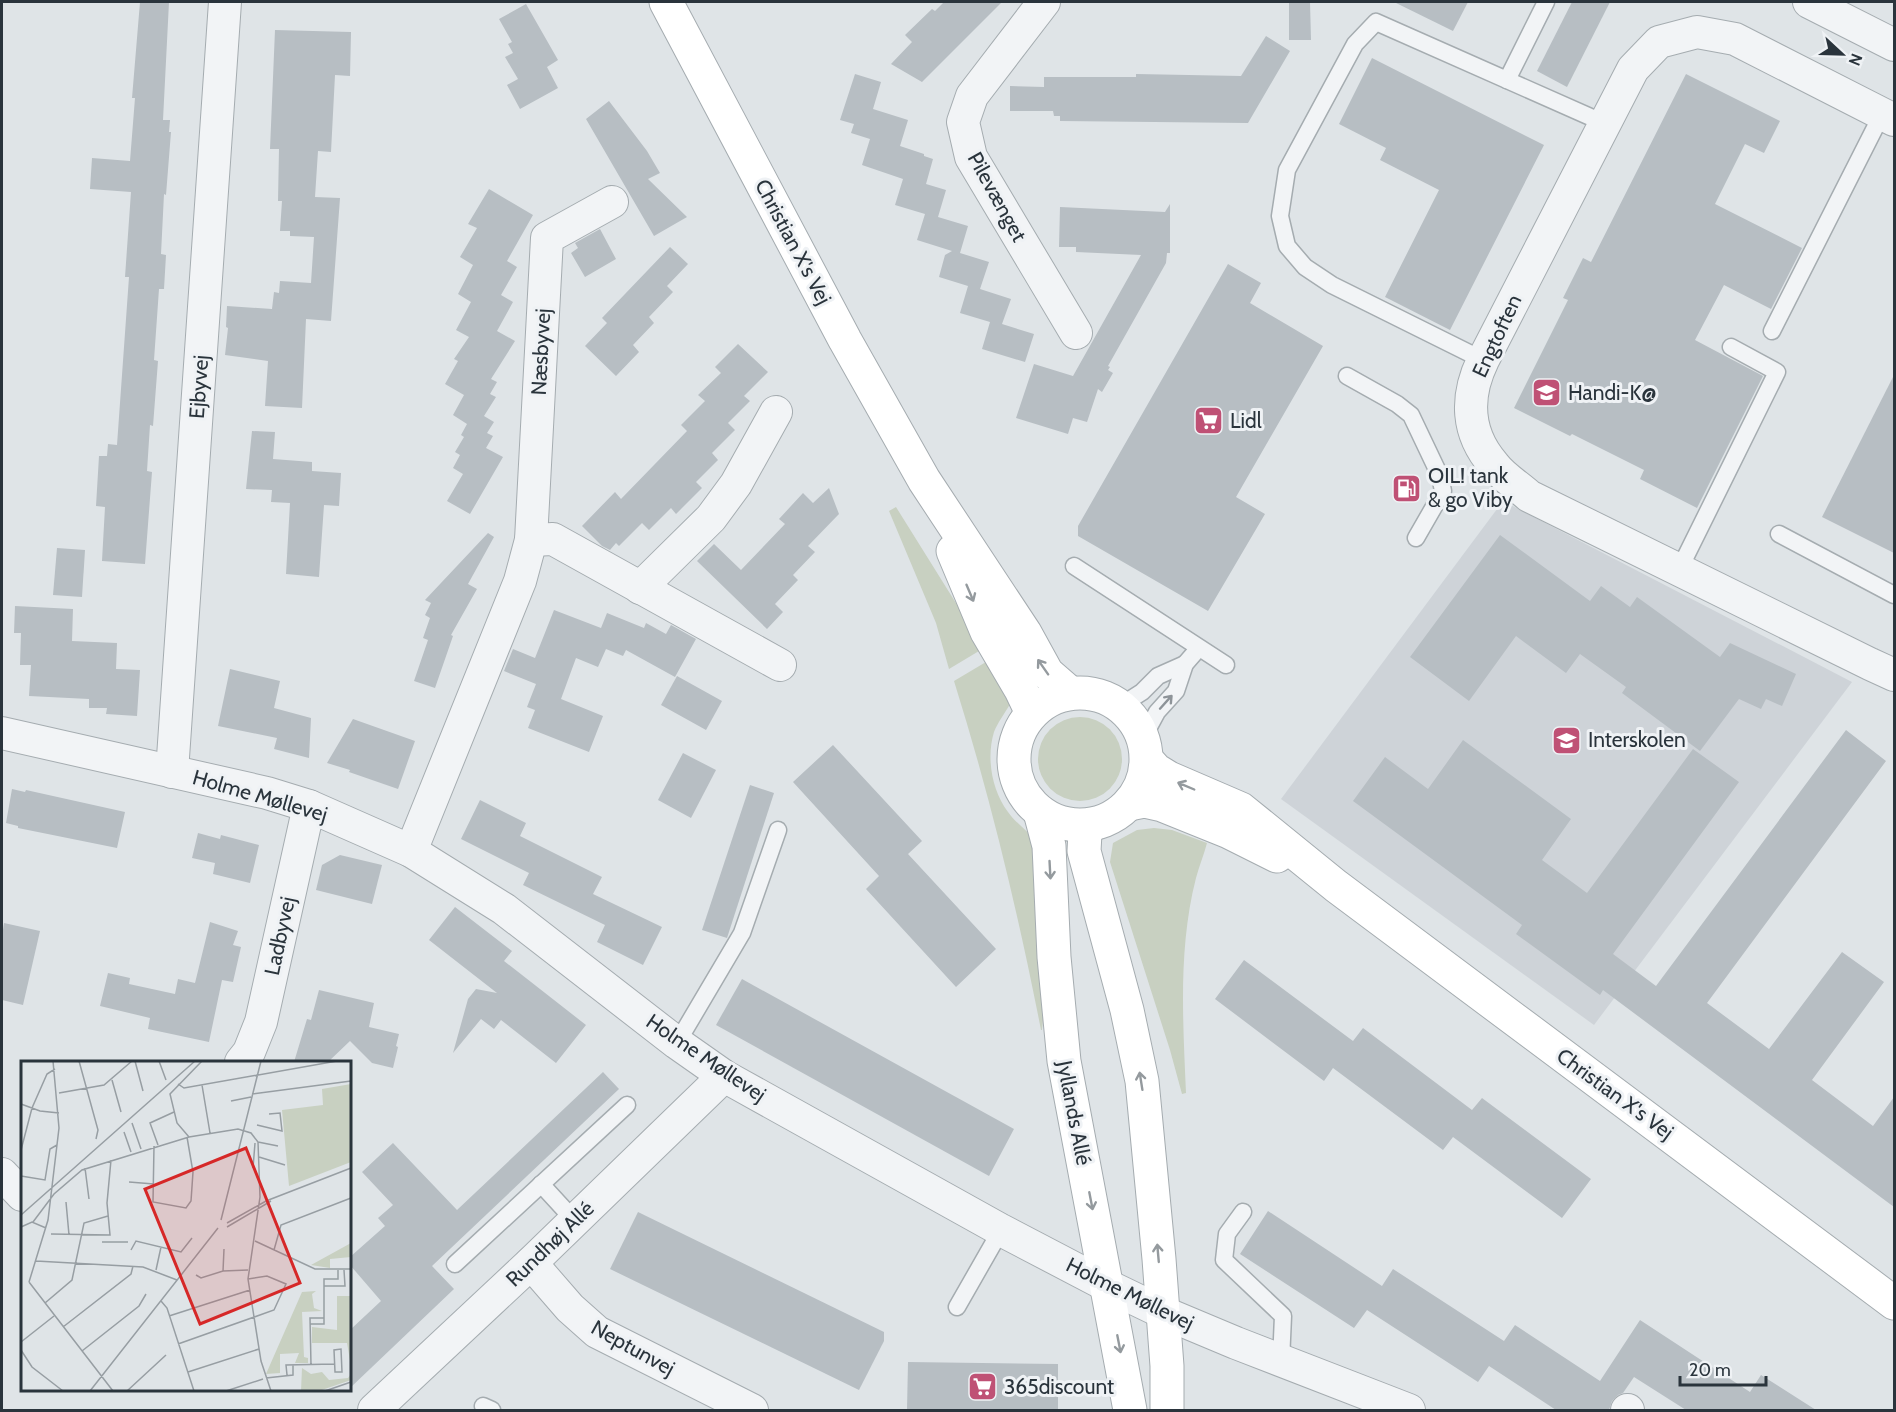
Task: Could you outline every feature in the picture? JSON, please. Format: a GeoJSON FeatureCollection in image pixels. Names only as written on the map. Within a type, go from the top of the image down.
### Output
{"type":"FeatureCollection","features":[{"type":"Feature","properties":{"kind":"street","name":"Ejbyvej"},"geometry":{"type":"LineString","coordinates":[[172,772],[225,2]]}},
{"type":"Feature","properties":{"kind":"street","name":"Christian X's Vej"},"geometry":{"type":"LineString","coordinates":[[666,2],[845,340],[924,480],[1025,633],[1047,673],[1070,693]]}},
{"type":"Feature","properties":{"kind":"street","name":"Pilevænget"},"geometry":{"type":"LineString","coordinates":[[1044,2],[972,96],[963,122],[971,157],[1076,333]]}},
{"type":"Feature","properties":{"kind":"street"},"geometry":{"type":"LineString","coordinates":[[1809,2],[1894,45]]}},
{"type":"Feature","properties":{"kind":"street","name":"Engtoften"},"geometry":{"type":"LineString","coordinates":[[1888,117],[1735,39],[1696,32],[1659,42],[1633,69],[1483,360],[1469,403],[1475,438],[1494,466],[1529,496],[1679,570],[1893,670]]}},
{"type":"Feature","properties":{"kind":"street","name":"Næsbyvej"},"geometry":{"type":"LineString","coordinates":[[411,851],[520,581],[531,540],[547,238],[612,202]]}},
{"type":"Feature","properties":{"kind":"street"},"geometry":{"type":"LineString","coordinates":[[640,588],[711,518],[736,484],[776,412]]}},
{"type":"Feature","properties":{"kind":"street","name":"Christian X's Vej"},"geometry":{"type":"LineString","coordinates":[[924,480],[987,632],[1032,713]]}},
{"type":"Feature","properties":{"kind":"street"},"geometry":{"type":"LineString","coordinates":[[531,540],[553,539],[780,665]]}},
{"type":"Feature","properties":{"kind":"street"},"geometry":{"type":"LineString","coordinates":[[1070,693],[1088,693],[1105,697],[1120,706],[1133,719],[1145,749],[1144,776],[1129,804],[1118,814],[1091,825],[1064,823],[1040,812],[1022,790],[1016,777],[1014,760],[1016,743],[1022,727],[1032,713],[1049,701],[1070,693]]}},
{"type":"Feature","properties":{"kind":"street","name":"Holme Møllevej"},"geometry":{"type":"LineString","coordinates":[[2,734],[267,794],[309,806],[411,851],[504,909],[676,1043],[724,1076],[1001,1230],[1108,1286],[1162,1312],[1409,1410]]}},
{"type":"Feature","properties":{"kind":"street","name":"Christian X's Vej"},"geometry":{"type":"LineString","coordinates":[[1145,749],[1155,770],[1241,809],[1336,886],[1894,1303]]}},
{"type":"Feature","properties":{"kind":"street","name":"Christian X's Vej"},"geometry":{"type":"LineString","coordinates":[[1129,804],[1144,801],[1162,805],[1218,827],[1336,886]]}},
{"type":"Feature","properties":{"kind":"street","name":"Ladbyvej"},"geometry":{"type":"LineString","coordinates":[[242,1061],[249,1052],[261,1022],[309,806]]}},
{"type":"Feature","properties":{"kind":"street","name":"Jyllands Allé"},"geometry":{"type":"LineString","coordinates":[[1040,812],[1049,846],[1055,967],[1064,1061],[1130,1410]]}},
{"type":"Feature","properties":{"kind":"street"},"geometry":{"type":"LineString","coordinates":[[1091,825],[1085,833],[1084,851],[1127,1010],[1142,1081],[1167,1366],[1167,1410]]}},
{"type":"Feature","properties":{"kind":"street","name":"Rundhøj Allé"},"geometry":{"type":"LineString","coordinates":[[374,1410],[531,1263],[724,1076]]}},
{"type":"Feature","properties":{"kind":"street"},"geometry":{"type":"LineString","coordinates":[[2,1174],[21,1195]]}},
{"type":"Feature","properties":{"kind":"street","name":"Neptunvej"},"geometry":{"type":"LineString","coordinates":[[531,1263],[570,1308],[597,1332],[752,1410]]}},
{"type":"Feature","properties":{"kind":"lane"},"geometry":{"type":"LineString","coordinates":[[1507,80],[1546,2]]}},
{"type":"Feature","properties":{"kind":"lane"},"geometry":{"type":"LineString","coordinates":[[1483,360],[1332,285],[1305,267],[1287,246],[1280,216],[1287,170],[1355,45],[1376,22],[1605,123]]}},
{"type":"Feature","properties":{"kind":"lane"},"geometry":{"type":"LineString","coordinates":[[1772,331],[1888,117]]}},
{"type":"Feature","properties":{"kind":"lane"},"geometry":{"type":"LineString","coordinates":[[1679,570],[1777,372],[1731,347]]}},
{"type":"Feature","properties":{"kind":"lane"},"geometry":{"type":"LineString","coordinates":[[1347,376],[1397,404],[1411,415],[1440,476],[1443,491],[1416,538]]}},
{"type":"Feature","properties":{"kind":"lane"},"geometry":{"type":"LineString","coordinates":[[1779,534],[1894,595]]}},
{"type":"Feature","properties":{"kind":"lane"},"geometry":{"type":"LineString","coordinates":[[1074,566],[1226,665]]}},
{"type":"Feature","properties":{"kind":"lane"},"geometry":{"type":"LineString","coordinates":[[1145,749],[1157,712],[1176,691],[1185,664],[1198,648]]}},
{"type":"Feature","properties":{"kind":"lane"},"geometry":{"type":"LineString","coordinates":[[1120,706],[1142,692],[1158,676],[1185,664]]}},
{"type":"Feature","properties":{"kind":"lane"},"geometry":{"type":"LineString","coordinates":[[676,1043],[741,933],[778,830]]}},
{"type":"Feature","properties":{"kind":"lane"},"geometry":{"type":"LineString","coordinates":[[455,1264],[627,1105]]}},
{"type":"Feature","properties":{"kind":"lane"},"geometry":{"type":"LineString","coordinates":[[541,1184],[575,1221]]}},
{"type":"Feature","properties":{"kind":"lane"},"geometry":{"type":"LineString","coordinates":[[1243,1212],[1227,1234],[1224,1260],[1283,1316],[1281,1360]]}},
{"type":"Feature","properties":{"kind":"lane"},"geometry":{"type":"LineString","coordinates":[[957,1307],[1001,1230]]}},
{"type":"Feature","properties":{"kind":"shaded area","name":"Interskolen"},"geometry":{"type":"Polygon","coordinates":[[[1503,501],[1852,682],[1594,1025],[1281,799],[1503,501]]]}},
{"type":"Feature","properties":{"kind":"green space"},"geometry":{"type":"Polygon","coordinates":[[[896,507],[984,648],[949,669],[936,623],[889,511],[896,507]]]}},
{"type":"Feature","properties":{"kind":"green space"},"geometry":{"type":"Polygon","coordinates":[[[991,659],[1010,704],[994,732],[992,742],[991,763],[994,784],[1002,804],[1035,843],[1044,1011],[1042,1030],[1002,854],[980,767],[954,681],[991,659]]]}},
{"type":"Feature","properties":{"kind":"green space"},"geometry":{"type":"Polygon","coordinates":[[[1080,717],[1096,720],[1110,729],[1119,743],[1122,759],[1119,775],[1110,789],[1096,798],[1080,801],[1064,798],[1050,789],[1041,775],[1038,759],[1041,743],[1050,729],[1064,720],[1080,717]]]}},
{"type":"Feature","properties":{"kind":"green space"},"geometry":{"type":"Polygon","coordinates":[[[1154,828],[1172,830],[1207,843],[1196,878],[1186,931],[1183,985],[1186,1093],[1182,1094],[1110,862],[1113,843],[1137,830],[1154,828]]]}},
{"type":"Feature","properties":{"kind":"building"},"geometry":{"type":"Polygon","coordinates":[[[140,2],[169,2],[163,120],[170,120],[169,132],[171,132],[166,195],[164,194],[161,254],[166,255],[164,289],[159,289],[154,360],[158,361],[147,471],[152,472],[145,564],[102,561],[105,507],[96,506],[99,456],[107,456],[108,444],[117,445],[129,277],[125,277],[131,192],[90,189],[92,158],[130,161],[135,98],[132,98],[140,2]]]}},
{"type":"Feature","properties":{"kind":"building"},"geometry":{"type":"Polygon","coordinates":[[[944,2],[1002,2],[922,82],[891,64],[912,42],[905,35],[932,9],[935,11],[944,2]]]}},
{"type":"Feature","properties":{"kind":"building"},"geometry":{"type":"Polygon","coordinates":[[[1289,2],[1310,2],[1311,40],[1289,40],[1289,2]]]}},
{"type":"Feature","properties":{"kind":"building"},"geometry":{"type":"Polygon","coordinates":[[[1394,2],[1468,2],[1453,31],[1394,2]]]}},
{"type":"Feature","properties":{"kind":"building"},"geometry":{"type":"Polygon","coordinates":[[[1572,2],[1610,2],[1567,87],[1537,71],[1572,2]]]}},
{"type":"Feature","properties":{"kind":"building"},"geometry":{"type":"Polygon","coordinates":[[[526,4],[558,60],[547,67],[558,88],[520,109],[507,85],[518,79],[505,57],[513,53],[508,44],[512,42],[499,19],[526,4]]]}},
{"type":"Feature","properties":{"kind":"building"},"geometry":{"type":"Polygon","coordinates":[[[275,30],[351,32],[350,76],[335,75],[331,152],[318,151],[315,197],[340,198],[331,321],[306,319],[302,408],[265,406],[268,361],[225,355],[228,328],[226,327],[227,306],[272,309],[274,292],[279,293],[280,281],[311,283],[314,237],[290,236],[290,231],[280,231],[282,201],[278,201],[279,149],[270,149],[275,30]]]}},
{"type":"Feature","properties":{"kind":"building"},"geometry":{"type":"Polygon","coordinates":[[[1266,36],[1290,51],[1248,123],[1060,121],[1060,116],[1054,116],[1053,111],[1010,111],[1010,86],[1044,87],[1044,77],[1136,77],[1136,74],[1241,76],[1266,36]]]}},
{"type":"Feature","properties":{"kind":"building"},"geometry":{"type":"Polygon","coordinates":[[[1372,58],[1544,145],[1450,330],[1385,297],[1439,190],[1380,160],[1386,148],[1339,124],[1372,58]]]}},
{"type":"Feature","properties":{"kind":"building"},"geometry":{"type":"Polygon","coordinates":[[[855,74],[881,82],[873,109],[908,120],[900,146],[933,159],[926,184],[946,190],[938,217],[968,226],[960,253],[989,262],[980,289],[1011,299],[1002,324],[1034,334],[1025,362],[982,349],[990,322],[960,313],[968,286],[939,277],[945,255],[952,251],[917,240],[925,214],[895,205],[903,179],[862,165],[870,139],[851,133],[854,124],[840,120],[855,74]]]}},
{"type":"Feature","properties":{"kind":"building"},"geometry":{"type":"Polygon","coordinates":[[[1686,74],[1780,121],[1764,153],[1745,144],[1715,204],[1802,248],[1771,309],[1724,285],[1695,340],[1763,376],[1697,508],[1640,479],[1644,470],[1514,408],[1568,300],[1563,298],[1583,258],[1591,262],[1686,74]]]}},
{"type":"Feature","properties":{"kind":"building"},"geometry":{"type":"Polygon","coordinates":[[[609,101],[647,151],[660,173],[648,179],[687,217],[654,236],[586,119],[609,101]]]}},
{"type":"Feature","properties":{"kind":"building"},"geometry":{"type":"Polygon","coordinates":[[[489,189],[533,215],[507,261],[517,267],[501,295],[513,302],[497,331],[515,341],[491,379],[497,382],[490,394],[496,397],[484,416],[494,422],[487,433],[493,436],[486,448],[503,457],[470,514],[447,501],[463,474],[453,468],[460,455],[455,452],[464,437],[461,435],[467,424],[453,415],[464,395],[445,384],[458,361],[454,359],[469,337],[456,330],[471,302],[458,294],[473,265],[460,257],[477,228],[468,224],[489,189]]]}},
{"type":"Feature","properties":{"kind":"building"},"geometry":{"type":"Polygon","coordinates":[[[1170,204],[1170,253],[1167,253],[1166,263],[1108,366],[1110,367],[1108,370],[1113,373],[1102,392],[1098,389],[1087,422],[1073,418],[1068,434],[1016,418],[1034,364],[1073,376],[1141,255],[1076,252],[1076,247],[1059,247],[1060,207],[1165,212],[1170,204]]]}},
{"type":"Feature","properties":{"kind":"building"},"geometry":{"type":"Polygon","coordinates":[[[600,229],[616,259],[585,277],[571,253],[578,248],[575,243],[600,229]]]}},
{"type":"Feature","properties":{"kind":"building"},"geometry":{"type":"Polygon","coordinates":[[[670,247],[688,264],[667,286],[673,292],[649,317],[654,323],[633,345],[639,352],[616,376],[585,346],[607,323],[602,318],[670,247]]]}},
{"type":"Feature","properties":{"kind":"building","name":"Lidl"},"geometry":{"type":"Polygon","coordinates":[[[1228,264],[1261,283],[1250,303],[1323,346],[1236,497],[1265,514],[1208,611],[1078,536],[1078,526],[1228,264]]]}},
{"type":"Feature","properties":{"kind":"building"},"geometry":{"type":"Polygon","coordinates":[[[738,344],[768,372],[744,396],[750,401],[728,423],[735,430],[712,453],[718,460],[696,482],[702,488],[676,514],[671,508],[649,530],[642,523],[619,546],[616,543],[610,550],[602,546],[582,526],[615,492],[621,499],[687,431],[681,425],[705,401],[698,395],[721,373],[715,367],[738,344]]]}},
{"type":"Feature","properties":{"kind":"building"},"geometry":{"type":"Polygon","coordinates":[[[1894,375],[1894,553],[1822,517],[1894,375]]]}},
{"type":"Feature","properties":{"kind":"building"},"geometry":{"type":"Polygon","coordinates":[[[252,431],[275,432],[273,459],[312,462],[312,471],[341,473],[339,506],[324,505],[319,577],[286,574],[290,503],[271,502],[272,490],[246,489],[252,431]]]}},
{"type":"Feature","properties":{"kind":"building"},"geometry":{"type":"Polygon","coordinates":[[[829,488],[839,514],[808,546],[815,552],[793,575],[798,580],[775,604],[783,612],[767,629],[697,561],[714,544],[741,570],[785,524],[779,519],[803,493],[813,503],[829,488]]]}},
{"type":"Feature","properties":{"kind":"building"},"geometry":{"type":"Polygon","coordinates":[[[488,533],[494,537],[468,584],[477,589],[451,635],[453,636],[435,688],[414,681],[428,640],[423,638],[430,618],[425,615],[431,603],[425,600],[488,533]]]}},
{"type":"Feature","properties":{"kind":"building"},"geometry":{"type":"Polygon","coordinates":[[[1500,535],[1590,601],[1601,586],[1630,607],[1637,597],[1720,657],[1730,643],[1796,674],[1782,706],[1766,699],[1761,709],[1739,699],[1700,751],[1622,693],[1626,687],[1580,654],[1566,673],[1516,636],[1469,701],[1410,657],[1500,535]]]}},
{"type":"Feature","properties":{"kind":"building"},"geometry":{"type":"Polygon","coordinates":[[[57,548],[85,550],[82,597],[53,595],[57,548]]]}},
{"type":"Feature","properties":{"kind":"building"},"geometry":{"type":"Polygon","coordinates":[[[15,606],[73,609],[72,641],[117,643],[116,669],[140,670],[137,716],[106,714],[107,708],[89,708],[89,699],[29,696],[31,665],[20,665],[21,633],[14,633],[15,606]]]}},
{"type":"Feature","properties":{"kind":"building"},"geometry":{"type":"Polygon","coordinates":[[[554,610],[601,628],[607,613],[644,628],[646,623],[666,634],[671,625],[696,639],[675,677],[626,650],[623,656],[606,649],[598,667],[576,658],[561,699],[603,716],[589,752],[528,728],[535,710],[527,707],[536,684],[504,671],[513,649],[535,658],[554,610]]]}},
{"type":"Feature","properties":{"kind":"building"},"geometry":{"type":"Polygon","coordinates":[[[230,669],[280,681],[274,708],[311,718],[309,758],[274,749],[277,738],[218,726],[230,669]]]}},
{"type":"Feature","properties":{"kind":"building"},"geometry":{"type":"Polygon","coordinates":[[[677,676],[722,701],[706,730],[661,705],[677,676]]]}},
{"type":"Feature","properties":{"kind":"building"},"geometry":{"type":"Polygon","coordinates":[[[353,719],[415,741],[398,789],[327,763],[353,719]]]}},
{"type":"Feature","properties":{"kind":"building"},"geometry":{"type":"Polygon","coordinates":[[[1846,730],[1886,761],[1707,1003],[1769,1049],[1842,952],[1884,982],[1812,1080],[1873,1126],[1894,1097],[1894,1207],[1603,990],[1600,995],[1516,934],[1522,925],[1353,801],[1385,757],[1428,789],[1463,740],[1571,819],[1542,860],[1587,893],[1693,749],[1739,782],[1613,954],[1656,986],[1846,730]]]}},
{"type":"Feature","properties":{"kind":"building"},"geometry":{"type":"Polygon","coordinates":[[[833,745],[922,841],[908,854],[996,949],[956,987],[866,889],[879,876],[793,782],[833,745]]]}},
{"type":"Feature","properties":{"kind":"building"},"geometry":{"type":"Polygon","coordinates":[[[683,753],[716,770],[691,818],[658,800],[683,753]]]}},
{"type":"Feature","properties":{"kind":"building"},"geometry":{"type":"Polygon","coordinates":[[[750,785],[774,793],[727,938],[702,930],[750,785]]]}},
{"type":"Feature","properties":{"kind":"building"},"geometry":{"type":"Polygon","coordinates":[[[12,789],[25,792],[26,790],[125,812],[117,848],[18,828],[18,826],[6,823],[12,789]]]}},
{"type":"Feature","properties":{"kind":"building"},"geometry":{"type":"Polygon","coordinates":[[[480,800],[526,823],[520,836],[602,877],[593,894],[662,927],[643,965],[597,942],[605,925],[523,885],[529,873],[461,839],[480,800]]]}},
{"type":"Feature","properties":{"kind":"building"},"geometry":{"type":"Polygon","coordinates":[[[198,833],[220,839],[221,835],[259,845],[250,883],[213,874],[215,863],[192,858],[198,833]]]}},
{"type":"Feature","properties":{"kind":"building"},"geometry":{"type":"Polygon","coordinates":[[[340,855],[382,865],[372,904],[316,890],[322,865],[340,855]]]}},
{"type":"Feature","properties":{"kind":"building"},"geometry":{"type":"Polygon","coordinates":[[[455,907],[512,951],[504,961],[586,1025],[556,1063],[501,1020],[494,1029],[481,1019],[453,1053],[468,999],[476,989],[497,993],[429,940],[455,907]]]}},
{"type":"Feature","properties":{"kind":"building"},"geometry":{"type":"Polygon","coordinates":[[[210,922],[238,931],[233,945],[241,947],[233,982],[222,980],[209,1042],[148,1029],[150,1018],[100,1006],[108,973],[130,978],[129,984],[175,994],[178,979],[195,983],[210,922]]]}},
{"type":"Feature","properties":{"kind":"building"},"geometry":{"type":"Polygon","coordinates":[[[4,923],[40,931],[23,1005],[2,1000],[4,923]]]}},
{"type":"Feature","properties":{"kind":"building"},"geometry":{"type":"Polygon","coordinates":[[[1244,960],[1353,1041],[1363,1028],[1472,1110],[1482,1098],[1591,1179],[1562,1218],[1453,1137],[1443,1150],[1333,1068],[1324,1081],[1215,999],[1244,960]]]}},
{"type":"Feature","properties":{"kind":"building"},"geometry":{"type":"Polygon","coordinates":[[[742,979],[1014,1129],[989,1176],[716,1025],[742,979]]]}},
{"type":"Feature","properties":{"kind":"building"},"geometry":{"type":"Polygon","coordinates":[[[319,990],[374,1003],[369,1027],[399,1034],[393,1068],[372,1063],[350,1041],[329,1061],[294,1061],[307,1019],[311,1020],[319,990]]]}},
{"type":"Feature","properties":{"kind":"building"},"geometry":{"type":"Polygon","coordinates":[[[603,1072],[619,1089],[432,1266],[454,1289],[351,1387],[351,1329],[381,1301],[351,1266],[351,1256],[385,1226],[378,1218],[393,1205],[362,1172],[393,1143],[457,1210],[603,1072]]]}},
{"type":"Feature","properties":{"kind":"building"},"geometry":{"type":"Polygon","coordinates":[[[1268,1211],[1382,1286],[1393,1269],[1504,1341],[1515,1325],[1600,1381],[1640,1320],[1750,1392],[1761,1375],[1816,1410],[1686,1410],[1634,1377],[1623,1393],[1612,1401],[1609,1410],[1556,1410],[1489,1366],[1478,1382],[1367,1310],[1354,1328],[1240,1254],[1268,1211]]]}},
{"type":"Feature","properties":{"kind":"building"},"geometry":{"type":"Polygon","coordinates":[[[638,1212],[884,1332],[884,1341],[859,1390],[610,1269],[638,1212]]]}},
{"type":"Feature","properties":{"kind":"building","name":"365discount"},"geometry":{"type":"Polygon","coordinates":[[[908,1362],[1058,1364],[1058,1410],[907,1410],[908,1362]]]}},
{"type":"Feature","properties":{"kind":"place","name":"Handi-K@"},"geometry":{"type":"Point","coordinates":[1547,393]}},
{"type":"Feature","properties":{"kind":"place","name":"Lidl"},"geometry":{"type":"Point","coordinates":[1209,421]}},
{"type":"Feature","properties":{"kind":"place","name":"OIL! tank & go Viby"},"geometry":{"type":"Point","coordinates":[1407,488]}},
{"type":"Feature","properties":{"kind":"place","name":"Interskolen"},"geometry":{"type":"Point","coordinates":[1567,740]}},
{"type":"Feature","properties":{"kind":"place","name":"365discount"},"geometry":{"type":"Point","coordinates":[983,1387]}}]}
